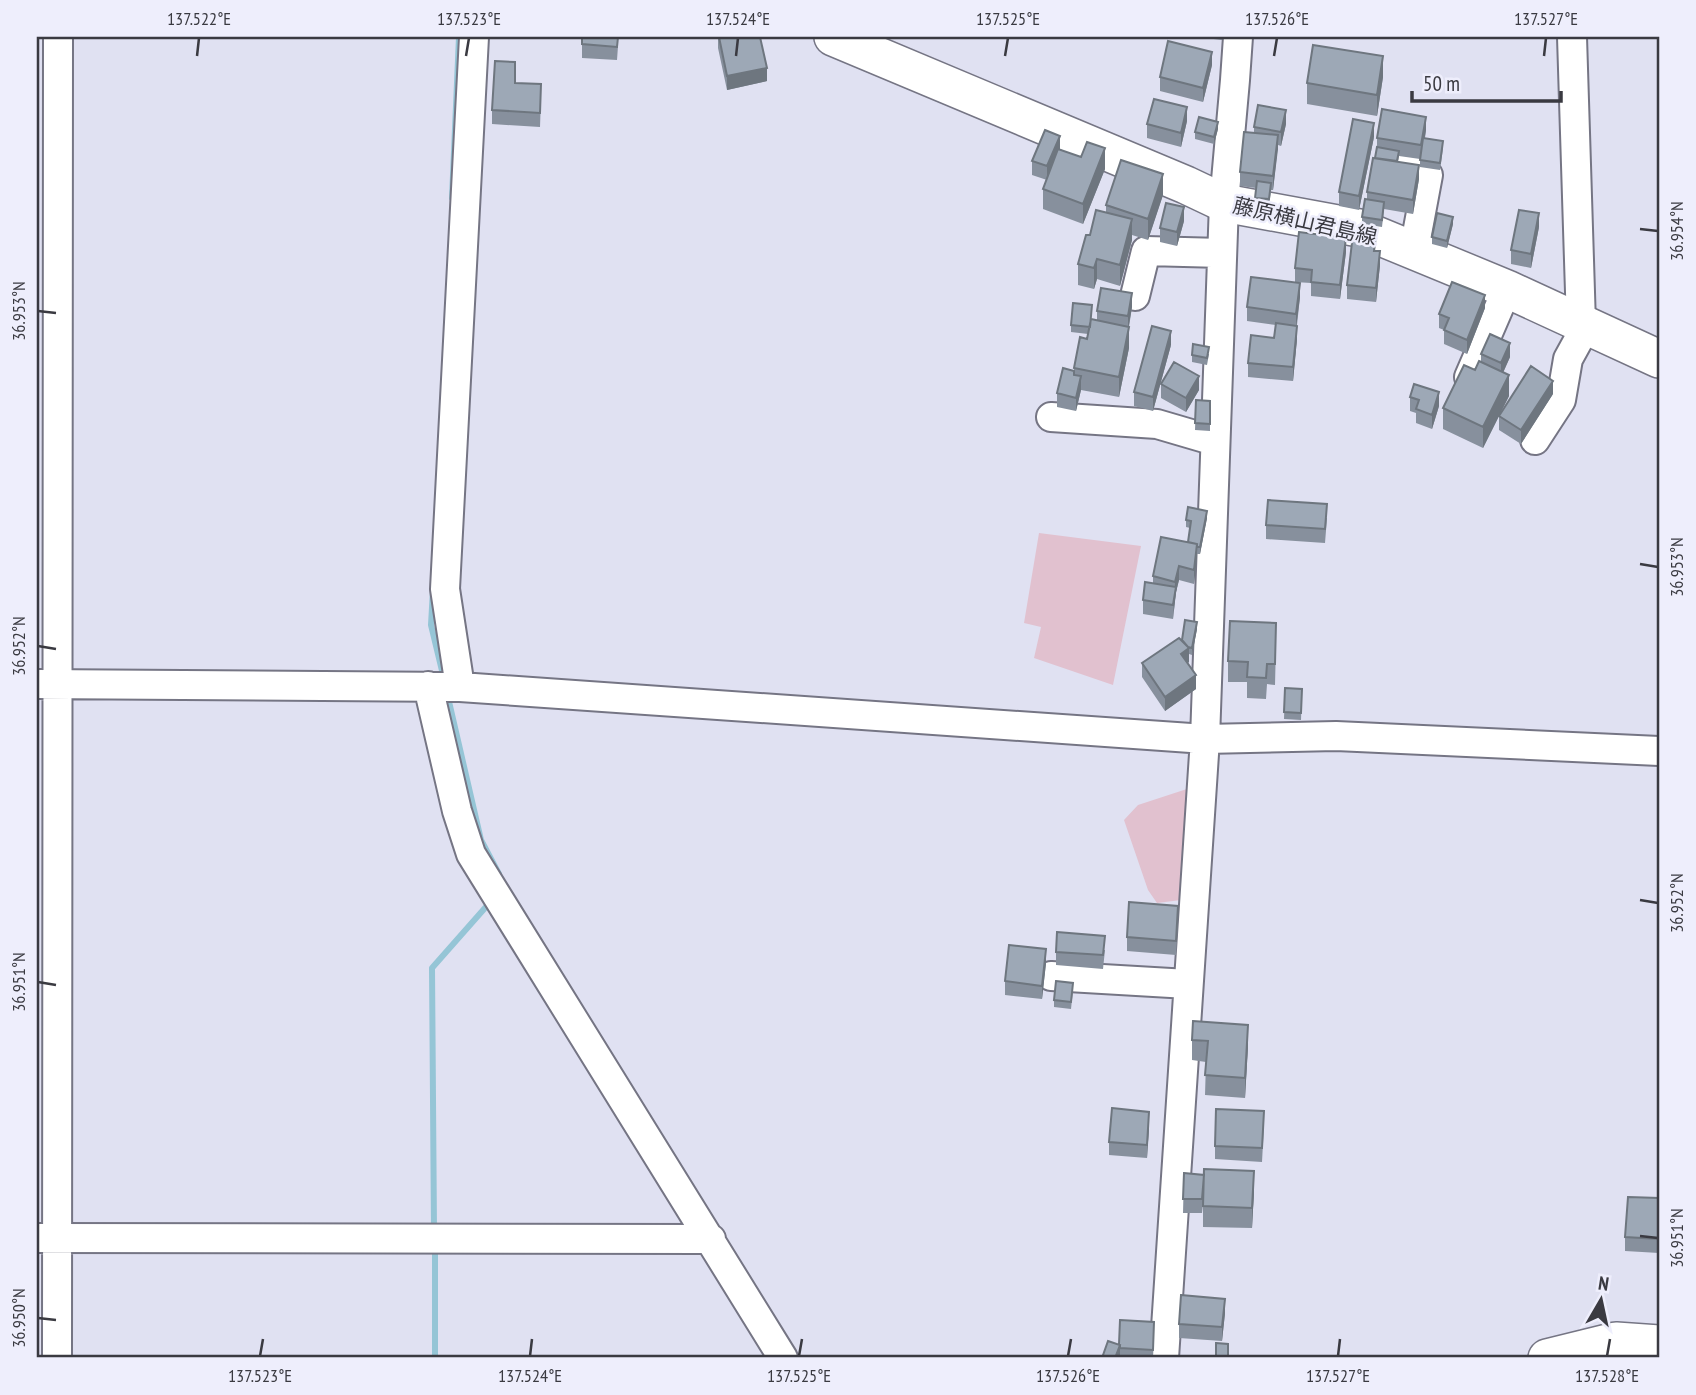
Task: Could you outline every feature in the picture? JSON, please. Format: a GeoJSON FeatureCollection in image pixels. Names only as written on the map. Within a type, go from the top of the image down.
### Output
{"type":"FeatureCollection","features":[{"type":"Feature","properties":{"kind":"main road","name":"藤原横山君島線"},"geometry":{"type":"LineString","coordinates":[[833,37],[1224,203],[1359,228],[1507,289],[1659,359]]}},
{"type":"Feature","properties":{"kind":"main road"},"geometry":{"type":"LineString","coordinates":[[1547,1358],[1616,1340],[1659,1344]]}},
{"type":"Feature","properties":{"kind":"street"},"geometry":{"type":"LineString","coordinates":[[57,1358],[47,1238],[47,684],[58,37]]}},
{"type":"Feature","properties":{"kind":"street"},"geometry":{"type":"LineString","coordinates":[[460,687],[445,589],[474,37]]}},
{"type":"Feature","properties":{"kind":"street"},"geometry":{"type":"LineString","coordinates":[[1164,1358],[1205,738],[1224,203],[1238,37]]}},
{"type":"Feature","properties":{"kind":"street"},"geometry":{"type":"LineString","coordinates":[[1535,440],[1561,400],[1569,359],[1579,339],[1581,324],[1572,37]]}},
{"type":"Feature","properties":{"kind":"street"},"geometry":{"type":"LineString","coordinates":[[1405,167],[1428,175],[1414,250]]}},
{"type":"Feature","properties":{"kind":"street"},"geometry":{"type":"LineString","coordinates":[[1135,296],[1146,251],[1222,253]]}},
{"type":"Feature","properties":{"kind":"street"},"geometry":{"type":"LineString","coordinates":[[1469,377],[1507,289]]}},
{"type":"Feature","properties":{"kind":"street"},"geometry":{"type":"LineString","coordinates":[[1051,417],[1157,424],[1215,440]]}},
{"type":"Feature","properties":{"kind":"street"},"geometry":{"type":"LineString","coordinates":[[47,684],[460,687],[1205,738],[1336,736],[1659,751]]}},
{"type":"Feature","properties":{"kind":"street"},"geometry":{"type":"LineString","coordinates":[[428,686],[457,811],[471,854],[783,1358]]}},
{"type":"Feature","properties":{"kind":"street"},"geometry":{"type":"LineString","coordinates":[[1051,976],[1188,984]]}},
{"type":"Feature","properties":{"kind":"street"},"geometry":{"type":"LineString","coordinates":[[47,1238],[711,1239]]}},
{"type":"Feature","properties":{"kind":"shaded area"},"geometry":{"type":"Polygon","coordinates":[[[1039,533],[1141,546],[1113,685],[1034,658],[1041,627],[1024,623],[1039,533]]]}},
{"type":"Feature","properties":{"kind":"shaded area"},"geometry":{"type":"Polygon","coordinates":[[[1193,787],[1181,900],[1157,903],[1148,890],[1124,820],[1138,805],[1193,787]]]}},
{"type":"Feature","properties":{"kind":"building"},"geometry":{"type":"Polygon","coordinates":[[[582,37],[618,37],[617,47],[582,44],[582,37]]]}},
{"type":"Feature","properties":{"kind":"building"},"geometry":{"type":"Polygon","coordinates":[[[719,37],[760,37],[767,68],[727,76],[719,37]]]}},
{"type":"Feature","properties":{"kind":"building"},"geometry":{"type":"Polygon","coordinates":[[[1168,41],[1212,52],[1203,88],[1160,77],[1168,41]]]}},
{"type":"Feature","properties":{"kind":"building"},"geometry":{"type":"Polygon","coordinates":[[[1313,45],[1383,56],[1377,95],[1307,83],[1313,45]]]}},
{"type":"Feature","properties":{"kind":"building"},"geometry":{"type":"Polygon","coordinates":[[[495,61],[515,62],[515,83],[541,84],[540,113],[492,110],[495,61]]]}},
{"type":"Feature","properties":{"kind":"building"},"geometry":{"type":"Polygon","coordinates":[[[1154,99],[1187,107],[1181,133],[1147,124],[1154,99]]]}},
{"type":"Feature","properties":{"kind":"building"},"geometry":{"type":"Polygon","coordinates":[[[1258,105],[1286,110],[1281,132],[1254,127],[1258,105]]]}},
{"type":"Feature","properties":{"kind":"building"},"geometry":{"type":"Polygon","coordinates":[[[1382,109],[1426,117],[1421,145],[1377,138],[1382,109]]]}},
{"type":"Feature","properties":{"kind":"building"},"geometry":{"type":"Polygon","coordinates":[[[1199,117],[1218,122],[1214,137],[1195,132],[1199,117]]]}},
{"type":"Feature","properties":{"kind":"building"},"geometry":{"type":"Polygon","coordinates":[[[1353,119],[1374,123],[1359,196],[1339,192],[1353,119]]]}},
{"type":"Feature","properties":{"kind":"building"},"geometry":{"type":"Polygon","coordinates":[[[1045,130],[1060,136],[1047,166],[1032,161],[1045,130]]]}},
{"type":"Feature","properties":{"kind":"building"},"geometry":{"type":"Polygon","coordinates":[[[1244,132],[1278,135],[1273,176],[1240,172],[1244,132]]]}},
{"type":"Feature","properties":{"kind":"building"},"geometry":{"type":"Polygon","coordinates":[[[1423,138],[1443,141],[1440,163],[1420,160],[1423,138]]]}},
{"type":"Feature","properties":{"kind":"building"},"geometry":{"type":"Polygon","coordinates":[[[1087,142],[1105,148],[1083,204],[1043,189],[1058,149],[1081,157],[1087,142]]]}},
{"type":"Feature","properties":{"kind":"building"},"geometry":{"type":"Polygon","coordinates":[[[1377,147],[1399,151],[1397,161],[1375,158],[1377,147]]]}},
{"type":"Feature","properties":{"kind":"building"},"geometry":{"type":"Polygon","coordinates":[[[1373,158],[1419,165],[1413,200],[1367,192],[1373,158]]]}},
{"type":"Feature","properties":{"kind":"building"},"geometry":{"type":"Polygon","coordinates":[[[1121,160],[1163,174],[1148,219],[1106,205],[1121,160]]]}},
{"type":"Feature","properties":{"kind":"building"},"geometry":{"type":"Polygon","coordinates":[[[1257,181],[1271,183],[1269,199],[1255,198],[1257,181]]]}},
{"type":"Feature","properties":{"kind":"building"},"geometry":{"type":"Polygon","coordinates":[[[1365,199],[1384,202],[1382,220],[1362,217],[1365,199]]]}},
{"type":"Feature","properties":{"kind":"building"},"geometry":{"type":"Polygon","coordinates":[[[1166,203],[1184,207],[1177,232],[1160,228],[1166,203]]]}},
{"type":"Feature","properties":{"kind":"building"},"geometry":{"type":"Polygon","coordinates":[[[1096,210],[1132,219],[1120,265],[1097,259],[1094,268],[1078,264],[1086,235],[1090,235],[1096,210]]]}},
{"type":"Feature","properties":{"kind":"building"},"geometry":{"type":"Polygon","coordinates":[[[1519,210],[1539,213],[1531,254],[1511,250],[1519,210]]]}},
{"type":"Feature","properties":{"kind":"building"},"geometry":{"type":"Polygon","coordinates":[[[1437,213],[1453,217],[1447,241],[1432,237],[1437,213]]]}},
{"type":"Feature","properties":{"kind":"building"},"geometry":{"type":"Polygon","coordinates":[[[1299,232],[1346,238],[1340,285],[1311,282],[1312,270],[1295,268],[1299,232]]]}},
{"type":"Feature","properties":{"kind":"building"},"geometry":{"type":"Polygon","coordinates":[[[1353,234],[1376,236],[1374,251],[1380,251],[1376,288],[1347,285],[1353,234]]]}},
{"type":"Feature","properties":{"kind":"building"},"geometry":{"type":"Polygon","coordinates":[[[1251,277],[1300,283],[1296,314],[1247,307],[1251,277]]]}},
{"type":"Feature","properties":{"kind":"building"},"geometry":{"type":"Polygon","coordinates":[[[1452,282],[1485,295],[1467,340],[1444,330],[1449,318],[1439,314],[1452,282]]]}},
{"type":"Feature","properties":{"kind":"building"},"geometry":{"type":"Polygon","coordinates":[[[1101,288],[1132,293],[1128,316],[1097,311],[1101,288]]]}},
{"type":"Feature","properties":{"kind":"building"},"geometry":{"type":"Polygon","coordinates":[[[1073,303],[1092,305],[1090,327],[1071,325],[1073,303]]]}},
{"type":"Feature","properties":{"kind":"building"},"geometry":{"type":"Polygon","coordinates":[[[1091,319],[1129,327],[1119,377],[1074,368],[1080,337],[1087,339],[1091,319]]]}},
{"type":"Feature","properties":{"kind":"building"},"geometry":{"type":"Polygon","coordinates":[[[1276,323],[1297,326],[1293,367],[1248,363],[1251,335],[1274,338],[1276,323]]]}},
{"type":"Feature","properties":{"kind":"building"},"geometry":{"type":"Polygon","coordinates":[[[1152,326],[1171,331],[1153,397],[1134,392],[1152,326]]]}},
{"type":"Feature","properties":{"kind":"building"},"geometry":{"type":"Polygon","coordinates":[[[1490,334],[1510,343],[1501,363],[1481,354],[1490,334]]]}},
{"type":"Feature","properties":{"kind":"building"},"geometry":{"type":"Polygon","coordinates":[[[1193,344],[1209,347],[1207,358],[1192,355],[1193,344]]]}},
{"type":"Feature","properties":{"kind":"building"},"geometry":{"type":"Polygon","coordinates":[[[1479,361],[1509,375],[1483,427],[1443,408],[1464,365],[1475,370],[1479,361]]]}},
{"type":"Feature","properties":{"kind":"building"},"geometry":{"type":"Polygon","coordinates":[[[1174,362],[1199,376],[1186,398],[1161,384],[1174,362]]]}},
{"type":"Feature","properties":{"kind":"building"},"geometry":{"type":"Polygon","coordinates":[[[1531,366],[1553,381],[1521,430],[1499,416],[1531,366]]]}},
{"type":"Feature","properties":{"kind":"building"},"geometry":{"type":"Polygon","coordinates":[[[1063,368],[1081,376],[1076,398],[1057,393],[1063,368]]]}},
{"type":"Feature","properties":{"kind":"building"},"geometry":{"type":"Polygon","coordinates":[[[1414,384],[1439,392],[1432,415],[1416,409],[1419,400],[1410,397],[1414,384]]]}},
{"type":"Feature","properties":{"kind":"building"},"geometry":{"type":"Polygon","coordinates":[[[1196,400],[1210,401],[1210,424],[1195,423],[1196,400]]]}},
{"type":"Feature","properties":{"kind":"building"},"geometry":{"type":"Polygon","coordinates":[[[1268,500],[1327,504],[1325,529],[1266,525],[1268,500]]]}},
{"type":"Feature","properties":{"kind":"building"},"geometry":{"type":"Polygon","coordinates":[[[1188,507],[1207,511],[1200,547],[1188,542],[1191,521],[1186,520],[1188,507]]]}},
{"type":"Feature","properties":{"kind":"building"},"geometry":{"type":"Polygon","coordinates":[[[1161,537],[1197,544],[1194,570],[1179,566],[1175,582],[1153,576],[1161,537]]]}},
{"type":"Feature","properties":{"kind":"building"},"geometry":{"type":"Polygon","coordinates":[[[1145,582],[1176,587],[1173,605],[1143,600],[1145,582]]]}},
{"type":"Feature","properties":{"kind":"building"},"geometry":{"type":"Polygon","coordinates":[[[1185,620],[1197,622],[1192,648],[1182,640],[1185,620]]]}},
{"type":"Feature","properties":{"kind":"building"},"geometry":{"type":"Polygon","coordinates":[[[1230,621],[1276,623],[1275,664],[1267,664],[1266,678],[1247,677],[1248,662],[1228,661],[1230,621]]]}},
{"type":"Feature","properties":{"kind":"building"},"geometry":{"type":"Polygon","coordinates":[[[1179,638],[1189,648],[1181,654],[1196,675],[1165,697],[1142,663],[1179,638]]]}},
{"type":"Feature","properties":{"kind":"building"},"geometry":{"type":"Polygon","coordinates":[[[1285,688],[1302,689],[1301,713],[1284,712],[1285,688]]]}},
{"type":"Feature","properties":{"kind":"building"},"geometry":{"type":"Polygon","coordinates":[[[1129,902],[1178,906],[1176,941],[1127,937],[1129,902]]]}},
{"type":"Feature","properties":{"kind":"building"},"geometry":{"type":"Polygon","coordinates":[[[1057,932],[1105,936],[1103,955],[1056,952],[1057,932]]]}},
{"type":"Feature","properties":{"kind":"building"},"geometry":{"type":"Polygon","coordinates":[[[1009,945],[1046,949],[1042,986],[1005,981],[1009,945]]]}},
{"type":"Feature","properties":{"kind":"building"},"geometry":{"type":"Polygon","coordinates":[[[1056,981],[1073,983],[1071,1002],[1054,1000],[1056,981]]]}},
{"type":"Feature","properties":{"kind":"building"},"geometry":{"type":"Polygon","coordinates":[[[1193,1021],[1248,1025],[1245,1078],[1205,1075],[1208,1041],[1192,1040],[1193,1021]]]}},
{"type":"Feature","properties":{"kind":"building"},"geometry":{"type":"Polygon","coordinates":[[[1112,1108],[1149,1112],[1147,1145],[1109,1142],[1112,1108]]]}},
{"type":"Feature","properties":{"kind":"building"},"geometry":{"type":"Polygon","coordinates":[[[1216,1109],[1264,1111],[1262,1148],[1215,1146],[1216,1109]]]}},
{"type":"Feature","properties":{"kind":"building"},"geometry":{"type":"Polygon","coordinates":[[[1204,1169],[1254,1171],[1252,1208],[1203,1206],[1204,1169]]]}},
{"type":"Feature","properties":{"kind":"building"},"geometry":{"type":"Polygon","coordinates":[[[1184,1173],[1204,1175],[1202,1199],[1183,1199],[1184,1173]]]}},
{"type":"Feature","properties":{"kind":"building"},"geometry":{"type":"Polygon","coordinates":[[[1628,1197],[1659,1198],[1659,1239],[1625,1237],[1628,1197]]]}},
{"type":"Feature","properties":{"kind":"building"},"geometry":{"type":"Polygon","coordinates":[[[1181,1295],[1225,1299],[1222,1327],[1179,1324],[1181,1295]]]}},
{"type":"Feature","properties":{"kind":"building"},"geometry":{"type":"Polygon","coordinates":[[[1120,1320],[1154,1322],[1153,1350],[1120,1348],[1120,1320]]]}},
{"type":"Feature","properties":{"kind":"building"},"geometry":{"type":"Polygon","coordinates":[[[1108,1341],[1120,1345],[1115,1358],[1102,1358],[1108,1341]]]}},
{"type":"Feature","properties":{"kind":"building"},"geometry":{"type":"Polygon","coordinates":[[[1216,1343],[1228,1344],[1228,1358],[1216,1358],[1216,1343]]]}},
{"type":"Feature","properties":{"kind":"building"},"geometry":{"type":"Polygon","coordinates":[[[1178,1356],[1216,1358],[1178,1358],[1178,1356]]]}},
{"type":"Feature","properties":{"kind":"waterway"},"geometry":{"type":"LineString","coordinates":[[452,198],[459,37]]}},
{"type":"Feature","properties":{"kind":"waterway"},"geometry":{"type":"LineString","coordinates":[[433,590],[431,625],[444,679]]}},
{"type":"Feature","properties":{"kind":"waterway"},"geometry":{"type":"LineString","coordinates":[[447,693],[481,840],[499,874]]}},
{"type":"Feature","properties":{"kind":"waterway"},"geometry":{"type":"LineString","coordinates":[[434,1230],[432,968],[492,900]]}},
{"type":"Feature","properties":{"kind":"waterway"},"geometry":{"type":"LineString","coordinates":[[435,1245],[435,1358]]}}]}
